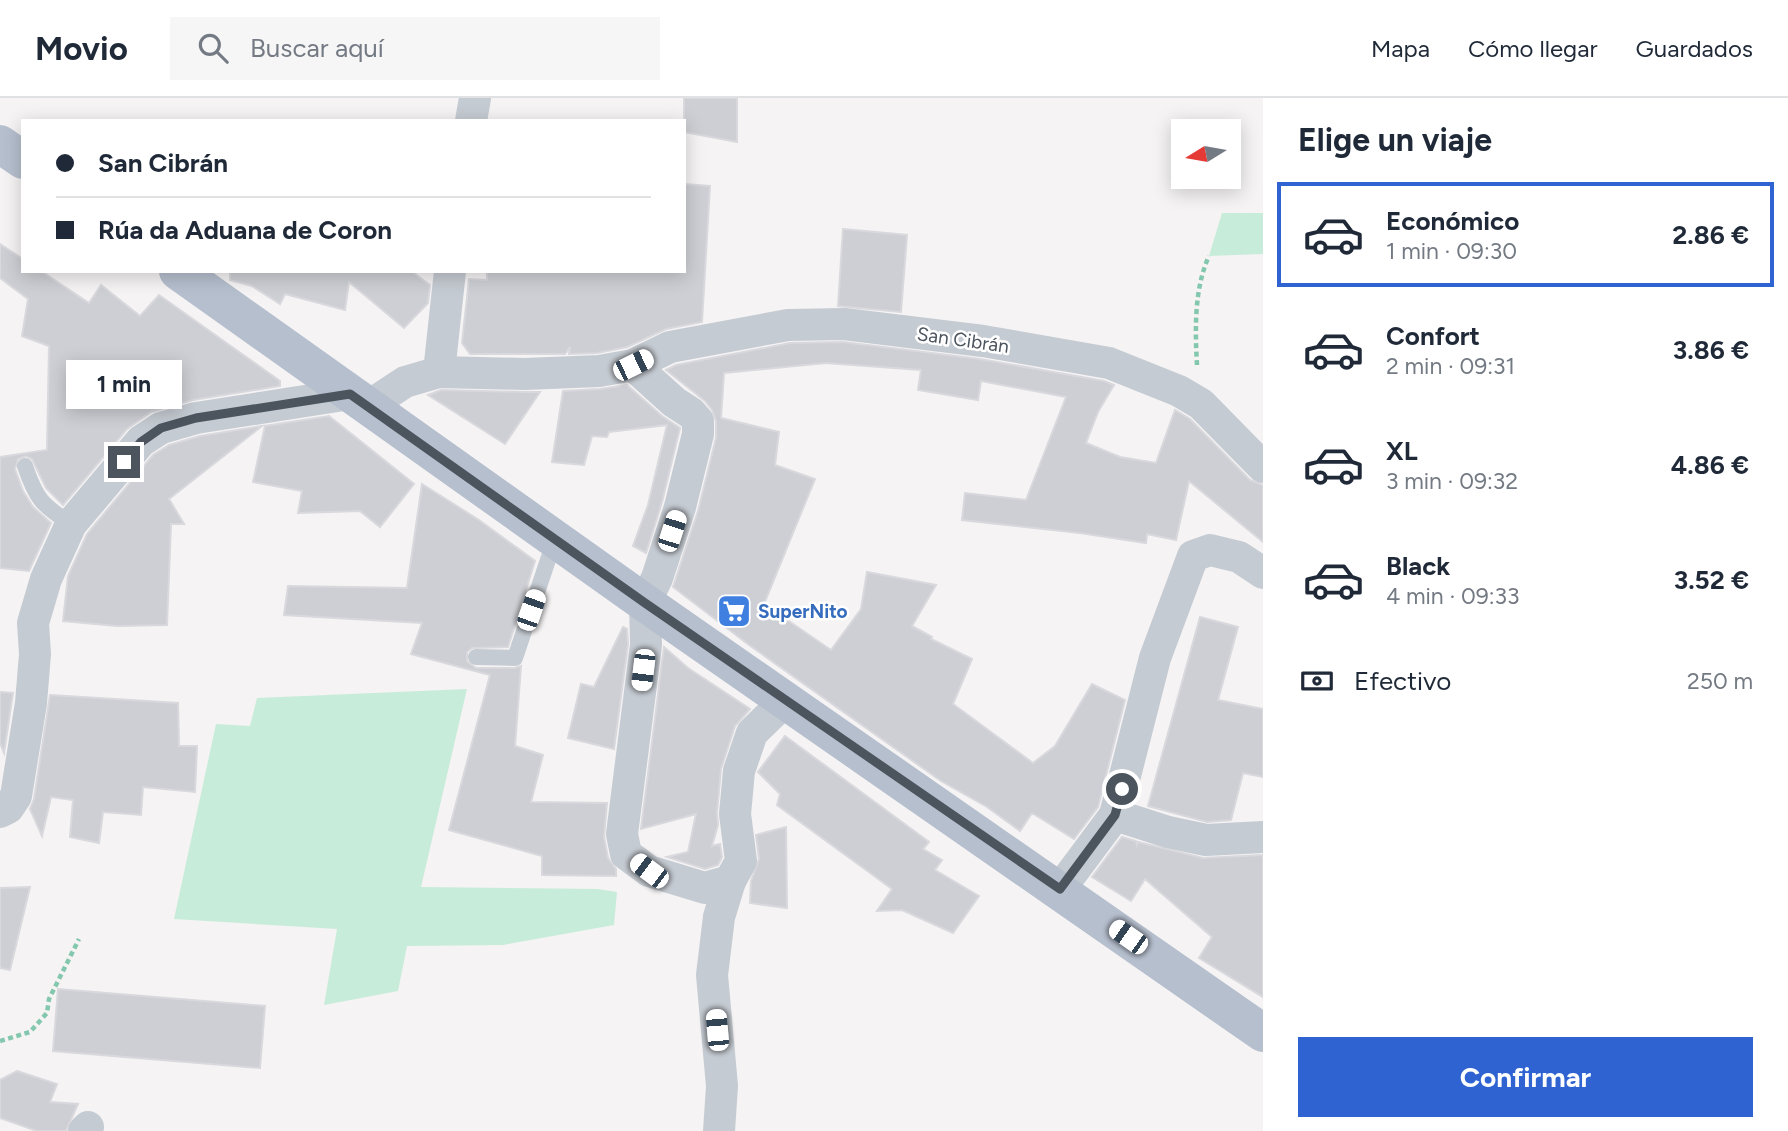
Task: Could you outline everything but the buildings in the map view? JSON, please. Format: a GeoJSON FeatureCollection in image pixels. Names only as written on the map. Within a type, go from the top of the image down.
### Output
{"type":"FeatureCollection","features":[{"type":"Feature","properties":{"kind":"main road"},"geometry":{"type":"LineString","coordinates":[[0,144],[21,159]]}},
{"type":"Feature","properties":{"kind":"main road"},"geometry":{"type":"LineString","coordinates":[[181,273],[645,603],[1263,1032]]}},
{"type":"Feature","properties":{"kind":"street"},"geometry":{"type":"LineString","coordinates":[[471,119],[475,98]]}},
{"type":"Feature","properties":{"kind":"street"},"geometry":{"type":"LineString","coordinates":[[439,372],[450,273]]}},
{"type":"Feature","properties":{"kind":"street","name":"San Cibrán"},"geometry":{"type":"LineString","coordinates":[[359,401],[405,382],[439,372],[525,374],[599,371],[633,365],[670,347],[788,325],[844,324],[983,341],[1109,363],[1179,391],[1201,404],[1263,467]]}},
{"type":"Feature","properties":{"kind":"street"},"geometry":{"type":"LineString","coordinates":[[633,365],[674,402],[691,413],[698,421],[698,434],[680,507],[657,578],[645,603],[646,645],[622,834],[626,854],[649,871],[705,888],[730,881]]}},
{"type":"Feature","properties":{"kind":"street"},"geometry":{"type":"LineString","coordinates":[[0,812],[8,808],[16,796],[31,703],[35,654],[33,623],[46,579],[71,524],[141,442],[161,428],[196,418],[359,401]]}},
{"type":"Feature","properties":{"kind":"street"},"geometry":{"type":"LineString","coordinates":[[1060,889],[1115,815],[1155,658],[1194,556],[1210,550],[1239,557],[1263,573]]}},
{"type":"Feature","properties":{"kind":"street"},"geometry":{"type":"LineString","coordinates":[[719,1131],[722,1086],[712,975],[719,917],[730,881],[740,861],[735,814],[739,771],[752,733],[786,700]]}},
{"type":"Feature","properties":{"kind":"street"},"geometry":{"type":"LineString","coordinates":[[1115,815],[1168,832],[1206,840],[1263,836]]}},
{"type":"Feature","properties":{"kind":"lane"},"geometry":{"type":"LineString","coordinates":[[25,466],[34,491],[47,509],[71,524]]}},
{"type":"Feature","properties":{"kind":"lane"},"geometry":{"type":"LineString","coordinates":[[476,657],[515,658],[555,539]]}},
{"type":"Feature","properties":{"kind":"path"},"geometry":{"type":"LineString","coordinates":[[1201,404],[1196,348],[1198,304],[1202,270],[1209,256]]}},
{"type":"Feature","properties":{"kind":"path"},"geometry":{"type":"LineString","coordinates":[[0,1041],[30,1032],[47,1013],[49,999],[79,939]]}},
{"type":"Feature","properties":{"kind":"green space"},"geometry":{"type":"Polygon","coordinates":[[[1222,213],[1263,213],[1263,254],[1209,256],[1222,213]]]}},
{"type":"Feature","properties":{"kind":"green space"},"geometry":{"type":"Polygon","coordinates":[[[467,689],[421,887],[598,889],[617,892],[614,925],[503,945],[407,946],[398,991],[324,1005],[337,929],[174,919],[216,724],[250,726],[257,698],[467,689]]]}},
{"type":"Feature","properties":{"kind":"place","name":"SuperNito"},"geometry":{"type":"Point","coordinates":[734,611]}},
{"type":"Feature","properties":{"kind":"route"},"geometry":{"type":"LineString","coordinates":[[124,462],[141,442],[161,428],[196,418],[350,394],[645,603],[1060,889],[1115,815],[1122,789]]}}]}
